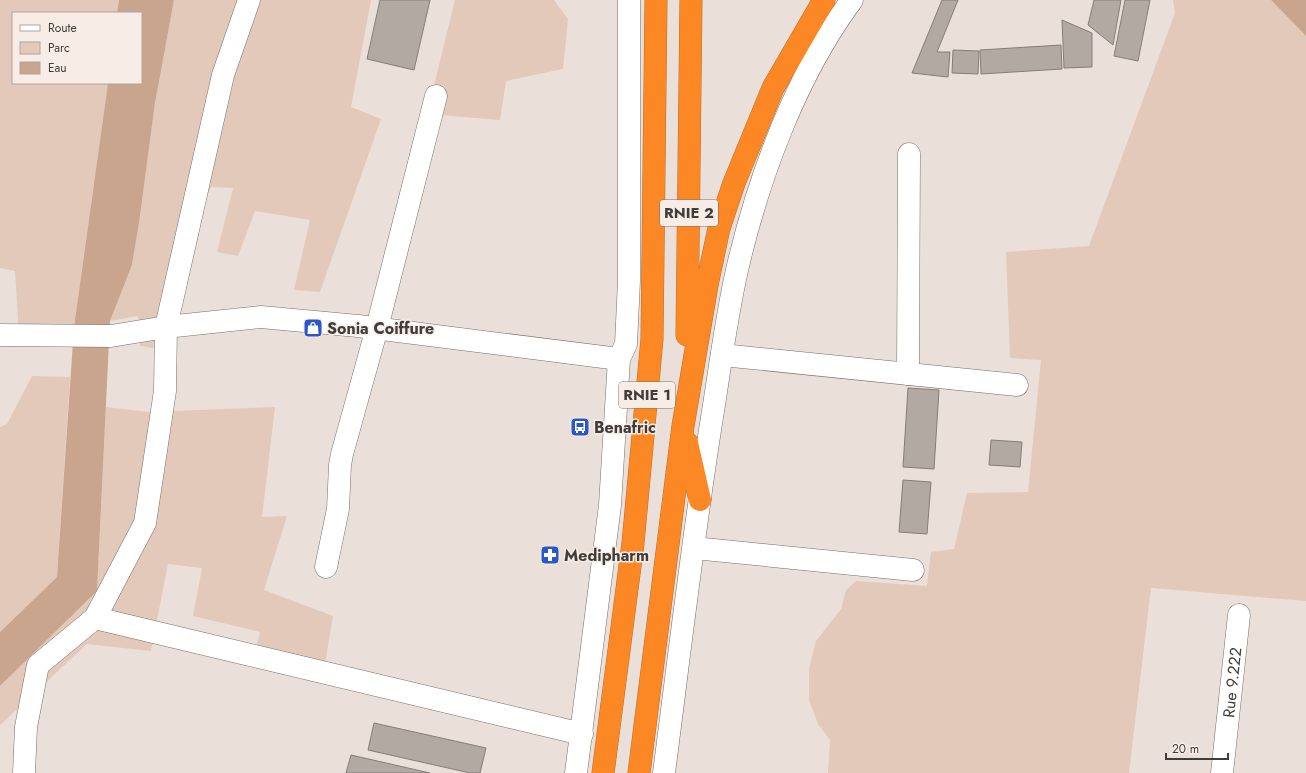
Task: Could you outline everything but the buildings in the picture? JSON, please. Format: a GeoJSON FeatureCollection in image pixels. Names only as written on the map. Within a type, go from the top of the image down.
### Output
{"type":"FeatureCollection","features":[{"type":"Feature","properties":{"kind":"highway","name":"RNIE 1"},"geometry":{"type":"LineString","coordinates":[[603,773],[633,542],[652,338],[656,0]]}},
{"type":"Feature","properties":{"kind":"highway","name":"RNIE 2"},"geometry":{"type":"LineString","coordinates":[[683,426],[688,295],[691,0]]}},
{"type":"Feature","properties":{"kind":"highway","name":"RNIE 1"},"geometry":{"type":"LineString","coordinates":[[639,773],[683,426],[707,285],[719,228],[734,183],[773,88],[824,0]]}},
{"type":"Feature","properties":{"kind":"highway"},"geometry":{"type":"LineString","coordinates":[[683,426],[700,500]]}},
{"type":"Feature","properties":{"kind":"street"},"geometry":{"type":"LineString","coordinates":[[24,773],[26,727],[38,665],[95,618],[145,523],[165,392],[166,327],[223,75],[249,0]]}},
{"type":"Feature","properties":{"kind":"street"},"geometry":{"type":"LineString","coordinates":[[576,773],[610,505],[619,359],[626,344],[629,281],[629,0]]}},
{"type":"Feature","properties":{"kind":"street"},"geometry":{"type":"LineString","coordinates":[[664,773],[700,500],[722,355],[737,270],[763,178],[786,119],[812,65],[852,0]]}},
{"type":"Feature","properties":{"kind":"street"},"geometry":{"type":"LineString","coordinates":[[326,567],[338,509],[342,454],[377,328],[436,96]]}},
{"type":"Feature","properties":{"kind":"street"},"geometry":{"type":"LineString","coordinates":[[908,374],[910,154]]}},
{"type":"Feature","properties":{"kind":"street"},"geometry":{"type":"LineString","coordinates":[[0,335],[111,336],[166,327],[261,317],[377,328],[619,359]]}},
{"type":"Feature","properties":{"kind":"street"},"geometry":{"type":"LineString","coordinates":[[722,355],[1017,384]]}},
{"type":"Feature","properties":{"kind":"street"},"geometry":{"type":"LineString","coordinates":[[694,548],[913,570]]}},
{"type":"Feature","properties":{"kind":"street","name":"Rue 9.222"},"geometry":{"type":"LineString","coordinates":[[1222,773],[1239,615]]}},
{"type":"Feature","properties":{"kind":"street"},"geometry":{"type":"LineString","coordinates":[[95,618],[582,734]]}},
{"type":"Feature","properties":{"kind":"green space"},"geometry":{"type":"Polygon","coordinates":[[[0,0],[119,0],[117,12],[12,12],[12,84],[108,84],[74,327],[19,335],[15,271],[0,268],[0,0]]]}},
{"type":"Feature","properties":{"kind":"green space"},"geometry":{"type":"Polygon","coordinates":[[[174,0],[371,0],[351,107],[381,119],[320,292],[294,290],[310,220],[255,211],[238,256],[217,252],[233,188],[211,187],[187,241],[169,265],[153,348],[140,346],[138,316],[110,321],[132,265],[155,103],[174,0]]]}},
{"type":"Feature","properties":{"kind":"green space"},"geometry":{"type":"Polygon","coordinates":[[[455,0],[554,0],[568,19],[563,69],[506,81],[500,120],[427,114],[455,0]]]}},
{"type":"Feature","properties":{"kind":"green space"},"geometry":{"type":"Polygon","coordinates":[[[1173,0],[1271,0],[1306,36],[1306,601],[1151,588],[1129,773],[828,773],[830,740],[818,724],[809,700],[809,669],[816,641],[841,609],[846,590],[856,581],[927,586],[931,552],[954,549],[967,493],[1028,492],[1041,360],[1010,358],[1006,252],[1089,246],[1175,13],[1173,0]]]}},
{"type":"Feature","properties":{"kind":"green space"},"geometry":{"type":"Polygon","coordinates":[[[32,376],[70,377],[57,577],[0,632],[0,427],[7,424],[32,376]]]}},
{"type":"Feature","properties":{"kind":"green space"},"geometry":{"type":"Polygon","coordinates":[[[106,407],[149,412],[275,407],[262,517],[287,516],[264,590],[333,616],[323,676],[252,664],[260,632],[193,616],[202,568],[168,564],[151,651],[87,644],[0,725],[0,686],[97,591],[106,407]]]}},
{"type":"Feature","properties":{"kind":"water"},"geometry":{"type":"Polygon","coordinates":[[[119,0],[174,0],[155,103],[132,265],[110,321],[97,591],[0,686],[0,632],[57,577],[74,327],[108,84],[142,84],[142,12],[117,12],[119,0]]]}},
{"type":"Feature","properties":{"kind":"water"},"geometry":{"type":"Polygon","coordinates":[[[1271,0],[1306,0],[1306,36],[1271,0]]]}},
{"type":"Feature","properties":{"kind":"place","name":"Sonia Coiffure"},"geometry":{"type":"Point","coordinates":[313,328]}},
{"type":"Feature","properties":{"kind":"place","name":"Benafric"},"geometry":{"type":"Point","coordinates":[580,427]}},
{"type":"Feature","properties":{"kind":"place","name":"Medipharm"},"geometry":{"type":"Point","coordinates":[550,555]}}]}
